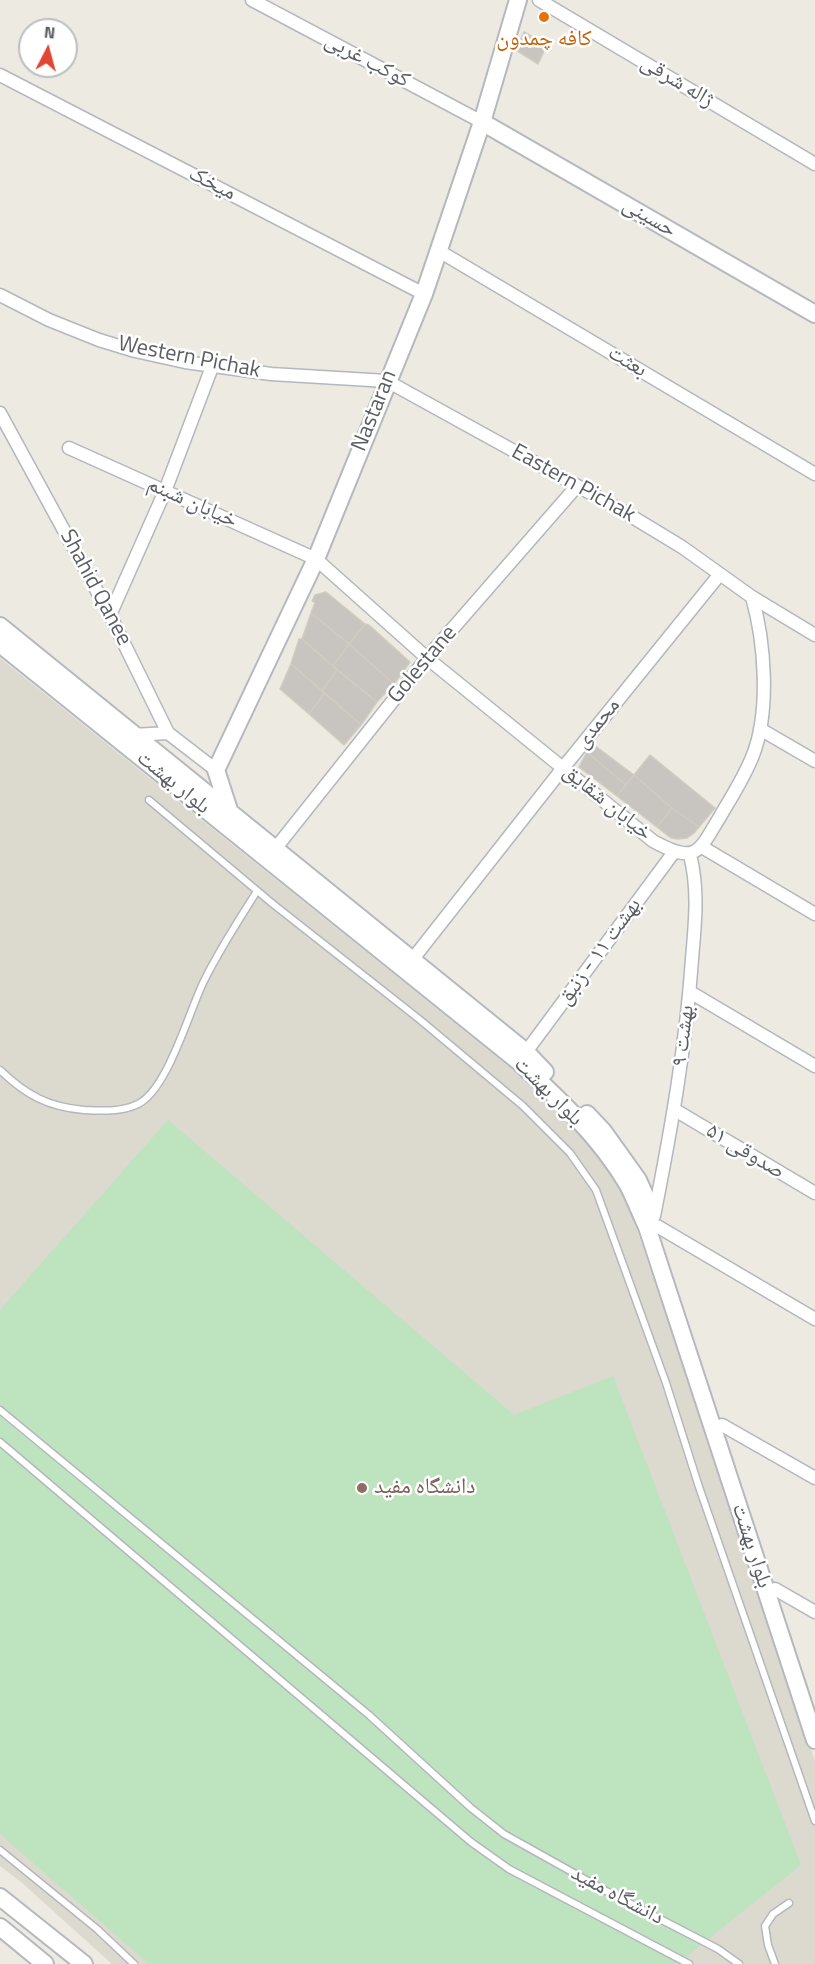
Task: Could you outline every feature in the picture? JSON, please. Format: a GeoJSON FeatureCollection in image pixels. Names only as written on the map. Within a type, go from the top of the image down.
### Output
{"type":"FeatureCollection","features":[{"type":"Feature","properties":{"kind":"street","name":"کوکب غربی"},"geometry":{"type":"LineString","coordinates":[[252,0],[482,122]]}},
{"type":"Feature","properties":{"kind":"street","name":"Nastaran"},"geometry":{"type":"LineString","coordinates":[[216,770],[316,559],[424,294],[482,122],[518,0]]}},
{"type":"Feature","properties":{"kind":"street","name":"ژاله شرقی"},"geometry":{"type":"LineString","coordinates":[[539,0],[815,164]]}},
{"type":"Feature","properties":{"kind":"street","name":"میخک"},"geometry":{"type":"LineString","coordinates":[[0,75],[424,294]]}},
{"type":"Feature","properties":{"kind":"street","name":"حسینی"},"geometry":{"type":"LineString","coordinates":[[482,122],[815,314]]}},
{"type":"Feature","properties":{"kind":"street","name":"بعثت"},"geometry":{"type":"LineString","coordinates":[[439,251],[815,474]]}},
{"type":"Feature","properties":{"kind":"street","name":"Western Pichak"},"geometry":{"type":"LineString","coordinates":[[2,297],[49,320],[99,340],[135,351],[212,367],[270,374],[387,381]]}},
{"type":"Feature","properties":{"kind":"street"},"geometry":{"type":"LineString","coordinates":[[110,615],[165,491],[212,367]]}},
{"type":"Feature","properties":{"kind":"street","name":"Eastern Pichak"},"geometry":{"type":"LineString","coordinates":[[387,381],[672,541],[752,597],[815,636]]}},
{"type":"Feature","properties":{"kind":"street","name":"Shahid Qanee"},"geometry":{"type":"LineString","coordinates":[[0,413],[110,615],[168,734]]}},
{"type":"Feature","properties":{"kind":"street","name":"خیابان شبنم"},"geometry":{"type":"LineString","coordinates":[[69,448],[316,559]]}},
{"type":"Feature","properties":{"kind":"street","name":"Golestane"},"geometry":{"type":"LineString","coordinates":[[275,849],[427,657],[577,486]]}},
{"type":"Feature","properties":{"kind":"street","name":"خیابان شقایق"},"geometry":{"type":"LineString","coordinates":[[316,559],[427,657],[653,841],[674,852],[690,855]]}},
{"type":"Feature","properties":{"kind":"street","name":"محمدی"},"geometry":{"type":"LineString","coordinates":[[412,960],[720,574]]}},
{"type":"Feature","properties":{"kind":"street"},"geometry":{"type":"LineString","coordinates":[[690,855],[702,847],[743,776],[753,754],[760,729],[762,661],[757,615],[752,597]]}},
{"type":"Feature","properties":{"kind":"street","name":"بلوار بهشت"},"geometry":{"type":"LineString","coordinates":[[0,626],[526,1052],[603,1131],[638,1180],[656,1221],[815,1708]]}},
{"type":"Feature","properties":{"kind":"street","name":"بلوار بهشت"},"geometry":{"type":"LineString","coordinates":[[0,644],[518,1061],[560,1101],[598,1143],[627,1185],[647,1227],[815,1740]]}},
{"type":"Feature","properties":{"kind":"street"},"geometry":{"type":"LineString","coordinates":[[760,729],[815,761]]}},
{"type":"Feature","properties":{"kind":"street"},"geometry":{"type":"LineString","coordinates":[[133,735],[168,734],[216,770],[229,810]]}},
{"type":"Feature","properties":{"kind":"street"},"geometry":{"type":"LineString","coordinates":[[702,847],[815,914]]}},
{"type":"Feature","properties":{"kind":"street","name":"بهشت ۱۱ - زنبق"},"geometry":{"type":"LineString","coordinates":[[526,1052],[674,852]]}},
{"type":"Feature","properties":{"kind":"street","name":"بهشت ۹"},"geometry":{"type":"LineString","coordinates":[[656,1221],[675,1110],[690,992],[697,893],[690,855]]}},
{"type":"Feature","properties":{"kind":"street"},"geometry":{"type":"LineString","coordinates":[[690,992],[815,1066]]}},
{"type":"Feature","properties":{"kind":"street","name":"صدوقی ۵۱"},"geometry":{"type":"LineString","coordinates":[[675,1110],[815,1193]]}},
{"type":"Feature","properties":{"kind":"street"},"geometry":{"type":"LineString","coordinates":[[656,1221],[815,1319]]}},
{"type":"Feature","properties":{"kind":"street"},"geometry":{"type":"LineString","coordinates":[[722,1425],[815,1478]]}},
{"type":"Feature","properties":{"kind":"street"},"geometry":{"type":"LineString","coordinates":[[775,1589],[815,1612]]}},
{"type":"Feature","properties":{"kind":"street"},"geometry":{"type":"LineString","coordinates":[[0,1897],[84,1964]]}},
{"type":"Feature","properties":{"kind":"street"},"geometry":{"type":"LineString","coordinates":[[0,1927],[45,1964]]}},
{"type":"Feature","properties":{"kind":"lane"},"geometry":{"type":"LineString","coordinates":[[149,800],[257,891],[419,1019],[523,1106],[570,1153],[596,1190],[666,1383],[699,1487],[815,1821]]}},
{"type":"Feature","properties":{"kind":"lane"},"geometry":{"type":"LineString","coordinates":[[0,1070],[40,1101],[68,1109],[115,1110],[139,1103],[154,1090],[172,1058],[204,981],[257,891]]}},
{"type":"Feature","properties":{"kind":"lane","name":"دانشگاه مفید"},"geometry":{"type":"LineString","coordinates":[[0,1410],[369,1715],[471,1808],[504,1833],[606,1891],[718,1949],[738,1964]]}},
{"type":"Feature","properties":{"kind":"lane","name":"دانشگاه مفید"},"geometry":{"type":"LineString","coordinates":[[0,1442],[471,1842],[509,1869],[689,1964]]}},
{"type":"Feature","properties":{"kind":"lane"},"geometry":{"type":"LineString","coordinates":[[0,1850],[97,1929],[134,1964]]}},
{"type":"Feature","properties":{"kind":"lane"},"geometry":{"type":"LineString","coordinates":[[775,1964],[768,1945],[765,1926],[773,1914],[789,1903]]}},
{"type":"Feature","properties":{"kind":"shaded area","name":"دانشگاه مفید"},"geometry":{"type":"Polygon","coordinates":[[[0,658],[559,1108],[609,1169],[632,1215],[815,1761],[815,1964],[112,1964],[0,1866],[0,658]]]}},
{"type":"Feature","properties":{"kind":"green space","name":"دانشگاه مفید"},"geometry":{"type":"Polygon","coordinates":[[[168,1120],[514,1415],[613,1376],[801,1865],[677,1964],[149,1964],[0,1834],[0,1310],[168,1120]]]}},
{"type":"Feature","properties":{"kind":"building"},"geometry":{"type":"Polygon","coordinates":[[[524,32],[547,45],[538,64],[516,50],[524,32]]]}},
{"type":"Feature","properties":{"kind":"building"},"geometry":{"type":"Polygon","coordinates":[[[326,592],[365,624],[349,644],[311,613],[315,595],[326,592]]]}},
{"type":"Feature","properties":{"kind":"building"},"geometry":{"type":"Polygon","coordinates":[[[311,613],[349,644],[333,666],[302,639],[311,613]]]}},
{"type":"Feature","properties":{"kind":"building"},"geometry":{"type":"Polygon","coordinates":[[[365,624],[369,625],[410,662],[394,684],[349,644],[365,624]]]}},
{"type":"Feature","properties":{"kind":"building"},"geometry":{"type":"Polygon","coordinates":[[[299,639],[302,639],[337,670],[322,691],[291,664],[299,639]]]}},
{"type":"Feature","properties":{"kind":"building"},"geometry":{"type":"Polygon","coordinates":[[[349,644],[394,684],[377,702],[333,666],[349,644]]]}},
{"type":"Feature","properties":{"kind":"building"},"geometry":{"type":"Polygon","coordinates":[[[291,664],[325,693],[309,714],[280,689],[291,664]]]}},
{"type":"Feature","properties":{"kind":"building"},"geometry":{"type":"Polygon","coordinates":[[[337,670],[377,702],[361,725],[322,691],[337,670]]]}},
{"type":"Feature","properties":{"kind":"building"},"geometry":{"type":"Polygon","coordinates":[[[325,693],[361,725],[344,745],[309,714],[325,693]]]}},
{"type":"Feature","properties":{"kind":"building"},"geometry":{"type":"Polygon","coordinates":[[[594,745],[634,775],[626,785],[587,752],[594,745]]]}},
{"type":"Feature","properties":{"kind":"building"},"geometry":{"type":"Polygon","coordinates":[[[587,752],[626,785],[617,796],[579,767],[587,752]]]}},
{"type":"Feature","properties":{"kind":"building"},"geometry":{"type":"Polygon","coordinates":[[[650,755],[715,808],[699,827],[672,808],[634,775],[650,755]]]}},
{"type":"Feature","properties":{"kind":"building"},"geometry":{"type":"Polygon","coordinates":[[[634,775],[672,808],[657,827],[617,796],[634,775]]]}},
{"type":"Feature","properties":{"kind":"building"},"geometry":{"type":"Polygon","coordinates":[[[672,808],[699,827],[687,838],[671,838],[657,827],[672,808]]]}},
{"type":"Feature","properties":{"kind":"place","name":"کافه چمدون"},"geometry":{"type":"Point","coordinates":[544,17]}},
{"type":"Feature","properties":{"kind":"place","name":"دانشگاه مفید"},"geometry":{"type":"Point","coordinates":[362,1488]}}]}
